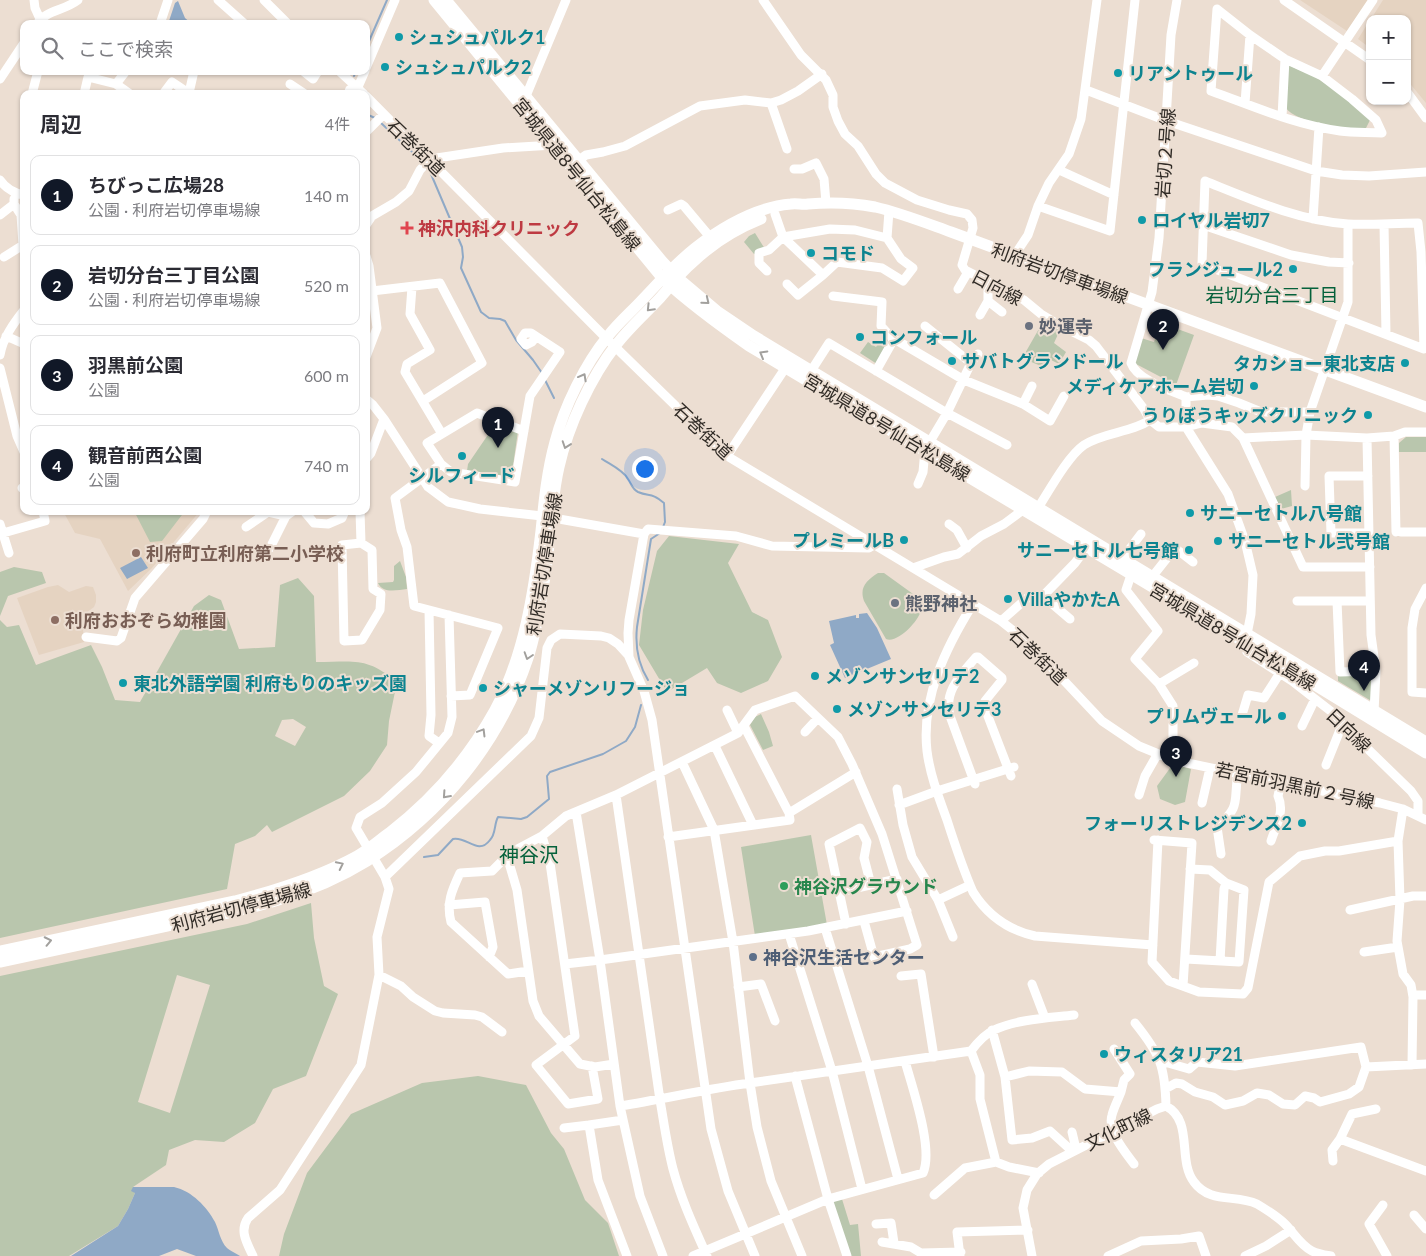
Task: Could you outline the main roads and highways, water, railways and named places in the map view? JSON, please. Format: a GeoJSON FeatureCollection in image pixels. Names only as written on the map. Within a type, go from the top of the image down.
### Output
{"type":"FeatureCollection","features":[{"type":"Feature","properties":{"kind":"main road","name":"宮城県道8号仙台松島線"},"geometry":{"type":"LineString","coordinates":[[434,0],[554,145],[671,278],[712,321],[749,346],[1038,508],[1152,577],[1347,700],[1426,753]]}},
{"type":"Feature","properties":{"kind":"main road","name":"宮城県道8号仙台松島線"},"geometry":{"type":"LineString","coordinates":[[446,0],[579,160],[671,278],[754,336],[1024,510],[1131,575],[1250,639]]}},
{"type":"Feature","properties":{"kind":"main road","name":"利府岩切停車場線"},"geometry":{"type":"LineString","coordinates":[[547,517],[559,467],[576,418],[589,390],[615,346],[693,249],[747,216],[793,204],[826,203],[865,206],[889,211],[1426,408]]}},
{"type":"Feature","properties":{"kind":"main road","name":"利府岩切停車場線"},"geometry":{"type":"LineString","coordinates":[[0,962],[273,902],[328,883],[370,853],[416,825],[438,805],[473,764],[506,712],[518,686],[534,637],[545,579],[550,462],[561,422],[578,385],[606,338],[671,278],[722,239],[749,224],[803,205]]}},
{"type":"Feature","properties":{"kind":"main road","name":"宮城県道8号仙台松島線"},"geometry":{"type":"LineString","coordinates":[[1347,700],[1374,712],[1426,742]]}},
{"type":"Feature","properties":{"kind":"main road","name":"利府岩切停車場線"},"geometry":{"type":"LineString","coordinates":[[0,951],[176,914],[274,890],[370,853]]}},
{"type":"Feature","properties":{"kind":"water"},"geometry":{"type":"Polygon","coordinates":[[[178,1],[187,20],[169,20],[175,3],[178,1]]]}},
{"type":"Feature","properties":{"kind":"water"},"geometry":{"type":"Polygon","coordinates":[[[141,557],[148,568],[127,579],[120,568],[141,557]]]}},
{"type":"Feature","properties":{"kind":"water"},"geometry":{"type":"Polygon","coordinates":[[[867,613],[877,628],[891,659],[845,678],[830,645],[834,643],[829,621],[856,615],[856,618],[859,618],[859,614],[867,613]]]}},
{"type":"Feature","properties":{"kind":"water"},"geometry":{"type":"Polygon","coordinates":[[[133,1187],[174,1187],[187,1192],[208,1211],[215,1222],[221,1239],[228,1249],[240,1256],[196,1256],[177,1249],[159,1256],[71,1256],[118,1226],[135,1193],[131,1191],[133,1187]]]}},
{"type":"Feature","properties":{"kind":"waterway"},"geometry":{"type":"LineString","coordinates":[[370,39],[387,0]]}},
{"type":"Feature","properties":{"kind":"waterway"},"geometry":{"type":"LineString","coordinates":[[370,116],[375,118]]}},
{"type":"Feature","properties":{"kind":"waterway"},"geometry":{"type":"LineString","coordinates":[[381,123],[423,162]]}},
{"type":"Feature","properties":{"kind":"waterway"},"geometry":{"type":"LineString","coordinates":[[428,167],[462,247],[461,268],[481,312],[489,318],[505,321],[516,340],[542,373]]}},
{"type":"Feature","properties":{"kind":"waterway"},"geometry":{"type":"LineString","coordinates":[[545,380],[554,398]]}},
{"type":"Feature","properties":{"kind":"waterway"},"geometry":{"type":"LineString","coordinates":[[602,459],[623,473],[636,491],[653,496],[664,503],[665,522],[663,527]]}},
{"type":"Feature","properties":{"kind":"waterway"},"geometry":{"type":"LineString","coordinates":[[648,680],[638,655],[637,627],[651,539],[660,533]]}},
{"type":"Feature","properties":{"kind":"waterway"},"geometry":{"type":"LineString","coordinates":[[424,857],[438,855],[453,839],[463,840],[477,846],[486,844],[492,838],[498,817],[521,819],[527,817],[549,799],[547,776],[550,772],[603,754],[626,741],[635,727],[641,705]]}},
{"type":"Feature","properties":{"kind":"place","name":"シュシュパルク1"},"geometry":{"type":"Point","coordinates":[399,37]}},
{"type":"Feature","properties":{"kind":"place","name":"シュシュパルク2"},"geometry":{"type":"Point","coordinates":[385,67]}},
{"type":"Feature","properties":{"kind":"place","name":"リアントゥール"},"geometry":{"type":"Point","coordinates":[1118,73]}},
{"type":"Feature","properties":{"kind":"place","name":"ロイヤル岩切7"},"geometry":{"type":"Point","coordinates":[1142,220]}},
{"type":"Feature","properties":{"kind":"place","name":"神沢内科クリニック"},"geometry":{"type":"Point","coordinates":[407,228]}},
{"type":"Feature","properties":{"kind":"place","name":"コモド"},"geometry":{"type":"Point","coordinates":[811,253]}},
{"type":"Feature","properties":{"kind":"place","name":"フランジュール2"},"geometry":{"type":"Point","coordinates":[1293,269]}},
{"type":"Feature","properties":{"kind":"place","name":"妙運寺"},"geometry":{"type":"Point","coordinates":[1029,326]}},
{"type":"Feature","properties":{"kind":"place","name":"コンフォール"},"geometry":{"type":"Point","coordinates":[860,337]}},
{"type":"Feature","properties":{"kind":"place","name":"岩切分台三丁目公園"},"geometry":{"type":"Point","coordinates":[1163,350]}},
{"type":"Feature","properties":{"kind":"place","name":"サバトグランドール"},"geometry":{"type":"Point","coordinates":[952,361]}},
{"type":"Feature","properties":{"kind":"place","name":"タカショー東北支店"},"geometry":{"type":"Point","coordinates":[1405,363]}},
{"type":"Feature","properties":{"kind":"place","name":"メディケアホーム岩切"},"geometry":{"type":"Point","coordinates":[1254,386]}},
{"type":"Feature","properties":{"kind":"place","name":"うりぼうキッズクリニック"},"geometry":{"type":"Point","coordinates":[1368,415]}},
{"type":"Feature","properties":{"kind":"place","name":"ちびっこ広場28"},"geometry":{"type":"Point","coordinates":[498,448]}},
{"type":"Feature","properties":{"kind":"place","name":"シルフィード"},"geometry":{"type":"Point","coordinates":[462,456]}},
{"type":"Feature","properties":{"kind":"place","name":"サニーセトル八号館"},"geometry":{"type":"Point","coordinates":[1190,513]}},
{"type":"Feature","properties":{"kind":"place","name":"プレミールB"},"geometry":{"type":"Point","coordinates":[904,540]}},
{"type":"Feature","properties":{"kind":"place","name":"サニーセトル弐号館"},"geometry":{"type":"Point","coordinates":[1218,541]}},
{"type":"Feature","properties":{"kind":"place","name":"サニーセトル七号館"},"geometry":{"type":"Point","coordinates":[1189,550]}},
{"type":"Feature","properties":{"kind":"place","name":"利府町立利府第二小学校"},"geometry":{"type":"Point","coordinates":[136,553]}},
{"type":"Feature","properties":{"kind":"place","name":"VillaやかたA"},"geometry":{"type":"Point","coordinates":[1008,599]}},
{"type":"Feature","properties":{"kind":"place","name":"熊野神社"},"geometry":{"type":"Point","coordinates":[895,603]}},
{"type":"Feature","properties":{"kind":"place","name":"利府おおぞら幼稚園"},"geometry":{"type":"Point","coordinates":[55,620]}},
{"type":"Feature","properties":{"kind":"place","name":"メゾンサンセリテ2"},"geometry":{"type":"Point","coordinates":[815,676]}},
{"type":"Feature","properties":{"kind":"place","name":"東北外語学園 利府もりのキッズ園"},"geometry":{"type":"Point","coordinates":[123,683]}},
{"type":"Feature","properties":{"kind":"place","name":"シャーメゾンリフージョ"},"geometry":{"type":"Point","coordinates":[483,688]}},
{"type":"Feature","properties":{"kind":"place","name":"観音前西公園"},"geometry":{"type":"Point","coordinates":[1364,691]}},
{"type":"Feature","properties":{"kind":"place","name":"メゾンサンセリテ3"},"geometry":{"type":"Point","coordinates":[837,709]}},
{"type":"Feature","properties":{"kind":"place","name":"プリムヴェール"},"geometry":{"type":"Point","coordinates":[1282,716]}},
{"type":"Feature","properties":{"kind":"place","name":"羽黒前公園"},"geometry":{"type":"Point","coordinates":[1176,777]}},
{"type":"Feature","properties":{"kind":"place","name":"フォーリストレジデンス2"},"geometry":{"type":"Point","coordinates":[1302,823]}},
{"type":"Feature","properties":{"kind":"place","name":"神谷沢グラウンド"},"geometry":{"type":"Point","coordinates":[784,886]}},
{"type":"Feature","properties":{"kind":"place","name":"神谷沢生活センター"},"geometry":{"type":"Point","coordinates":[753,957]}},
{"type":"Feature","properties":{"kind":"place","name":"ウィスタリア21"},"geometry":{"type":"Point","coordinates":[1104,1054]}},
{"type":"Feature","properties":{"kind":"district","name":"岩切分台三丁目"},"geometry":{"type":"Point","coordinates":[1272,294]}},
{"type":"Feature","properties":{"kind":"district","name":"神谷沢"},"geometry":{"type":"Point","coordinates":[529,854]}}]}
